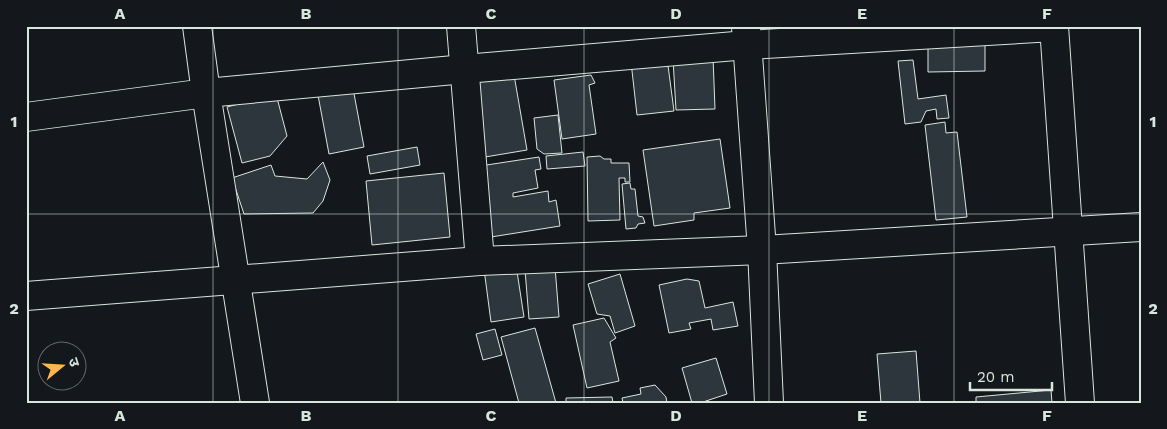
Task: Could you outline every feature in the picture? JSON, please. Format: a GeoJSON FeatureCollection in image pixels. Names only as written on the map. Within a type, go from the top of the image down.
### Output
{"type":"FeatureCollection","features":[{"type":"Feature","properties":{"kind":"street"},"geometry":{"type":"LineString","coordinates":[[198,26],[206,93],[255,403]]}},
{"type":"Feature","properties":{"kind":"street"},"geometry":{"type":"LineString","coordinates":[[462,26],[480,261]]}},
{"type":"Feature","properties":{"kind":"street"},"geometry":{"type":"LineString","coordinates":[[26,117],[206,93],[464,69],[747,36],[1054,27],[1080,403]]}},
{"type":"Feature","properties":{"kind":"street"},"geometry":{"type":"LineString","coordinates":[[747,36],[762,250],[769,403]]}},
{"type":"Feature","properties":{"kind":"street"},"geometry":{"type":"LineString","coordinates":[[26,296],[480,261],[762,250],[1141,227]]}},
{"type":"Feature","properties":{"kind":"building"},"geometry":{"type":"Polygon","coordinates":[[[985,45],[985,71],[928,72],[928,46],[985,45]]]}},
{"type":"Feature","properties":{"kind":"building"},"geometry":{"type":"Polygon","coordinates":[[[713,57],[715,109],[676,110],[673,59],[713,57]]]}},
{"type":"Feature","properties":{"kind":"building"},"geometry":{"type":"Polygon","coordinates":[[[667,58],[674,111],[637,115],[631,62],[667,58]]]}},
{"type":"Feature","properties":{"kind":"building"},"geometry":{"type":"Polygon","coordinates":[[[913,60],[918,99],[946,95],[949,118],[937,119],[936,109],[926,111],[921,122],[905,124],[898,61],[913,60]]]}},
{"type":"Feature","properties":{"kind":"building"},"geometry":{"type":"Polygon","coordinates":[[[513,69],[527,150],[485,157],[471,76],[513,69]]]}},
{"type":"Feature","properties":{"kind":"building"},"geometry":{"type":"Polygon","coordinates":[[[591,75],[595,83],[589,85],[596,134],[562,139],[554,80],[591,75]]]}},
{"type":"Feature","properties":{"kind":"building"},"geometry":{"type":"Polygon","coordinates":[[[352,83],[364,147],[329,154],[317,90],[352,83]]]}},
{"type":"Feature","properties":{"kind":"building"},"geometry":{"type":"Polygon","coordinates":[[[276,94],[287,136],[270,156],[242,163],[227,107],[276,94]]]}},
{"type":"Feature","properties":{"kind":"building"},"geometry":{"type":"Polygon","coordinates":[[[558,115],[562,153],[544,154],[537,149],[534,118],[558,115]]]}},
{"type":"Feature","properties":{"kind":"building"},"geometry":{"type":"Polygon","coordinates":[[[945,122],[946,133],[957,132],[967,217],[936,220],[925,125],[945,122]]]}},
{"type":"Feature","properties":{"kind":"building"},"geometry":{"type":"Polygon","coordinates":[[[720,139],[730,208],[694,213],[694,220],[654,226],[643,150],[720,139]]]}},
{"type":"Feature","properties":{"kind":"building"},"geometry":{"type":"Polygon","coordinates":[[[417,147],[420,165],[370,174],[367,156],[417,147]]]}},
{"type":"Feature","properties":{"kind":"building"},"geometry":{"type":"Polygon","coordinates":[[[583,152],[585,166],[547,169],[546,156],[583,152]]]}},
{"type":"Feature","properties":{"kind":"building"},"geometry":{"type":"Polygon","coordinates":[[[600,156],[604,159],[611,159],[611,163],[629,163],[630,182],[625,182],[625,178],[619,178],[620,220],[588,221],[587,157],[600,156]]]}},
{"type":"Feature","properties":{"kind":"building"},"geometry":{"type":"Polygon","coordinates":[[[539,157],[541,169],[535,170],[538,188],[513,193],[513,197],[548,191],[549,202],[556,200],[560,226],[491,237],[480,166],[539,157]]]}},
{"type":"Feature","properties":{"kind":"building"},"geometry":{"type":"Polygon","coordinates":[[[323,162],[330,180],[323,201],[313,213],[244,214],[232,178],[271,165],[275,176],[307,179],[323,162]]]}},
{"type":"Feature","properties":{"kind":"building"},"geometry":{"type":"Polygon","coordinates":[[[444,173],[450,237],[372,245],[366,181],[444,173]]]}},
{"type":"Feature","properties":{"kind":"building"},"geometry":{"type":"Polygon","coordinates":[[[630,183],[631,189],[635,189],[638,216],[643,217],[645,223],[638,224],[636,228],[626,229],[622,184],[630,183]]]}},
{"type":"Feature","properties":{"kind":"building"},"geometry":{"type":"Polygon","coordinates":[[[516,265],[524,317],[491,322],[484,269],[516,265]]]}},
{"type":"Feature","properties":{"kind":"building"},"geometry":{"type":"Polygon","coordinates":[[[555,267],[559,317],[529,319],[525,270],[555,267]]]}},
{"type":"Feature","properties":{"kind":"building"},"geometry":{"type":"Polygon","coordinates":[[[620,274],[635,326],[615,333],[610,316],[597,314],[588,284],[620,274]]]}},
{"type":"Feature","properties":{"kind":"building"},"geometry":{"type":"Polygon","coordinates":[[[687,279],[699,281],[705,308],[733,302],[738,326],[713,330],[711,319],[689,323],[691,329],[669,333],[659,285],[687,279]]]}},
{"type":"Feature","properties":{"kind":"building"},"geometry":{"type":"Polygon","coordinates":[[[604,318],[616,338],[610,342],[619,381],[587,388],[573,325],[604,318]]]}},
{"type":"Feature","properties":{"kind":"building"},"geometry":{"type":"Polygon","coordinates":[[[535,328],[556,403],[519,403],[501,337],[535,328]]]}},
{"type":"Feature","properties":{"kind":"building"},"geometry":{"type":"Polygon","coordinates":[[[495,329],[502,355],[483,360],[476,334],[495,329]]]}},
{"type":"Feature","properties":{"kind":"building"},"geometry":{"type":"Polygon","coordinates":[[[916,351],[920,403],[881,403],[877,354],[916,351]]]}},
{"type":"Feature","properties":{"kind":"building"},"geometry":{"type":"Polygon","coordinates":[[[716,358],[727,394],[700,403],[692,403],[682,368],[716,358]]]}},
{"type":"Feature","properties":{"kind":"building"},"geometry":{"type":"Polygon","coordinates":[[[655,385],[666,397],[667,403],[623,403],[622,398],[641,394],[640,388],[655,385]]]}},
{"type":"Feature","properties":{"kind":"building"},"geometry":{"type":"Polygon","coordinates":[[[1051,390],[1052,403],[976,403],[976,397],[1051,390]]]}},
{"type":"Feature","properties":{"kind":"building"},"geometry":{"type":"Polygon","coordinates":[[[612,397],[613,403],[566,403],[566,398],[612,397]]]}}]}
